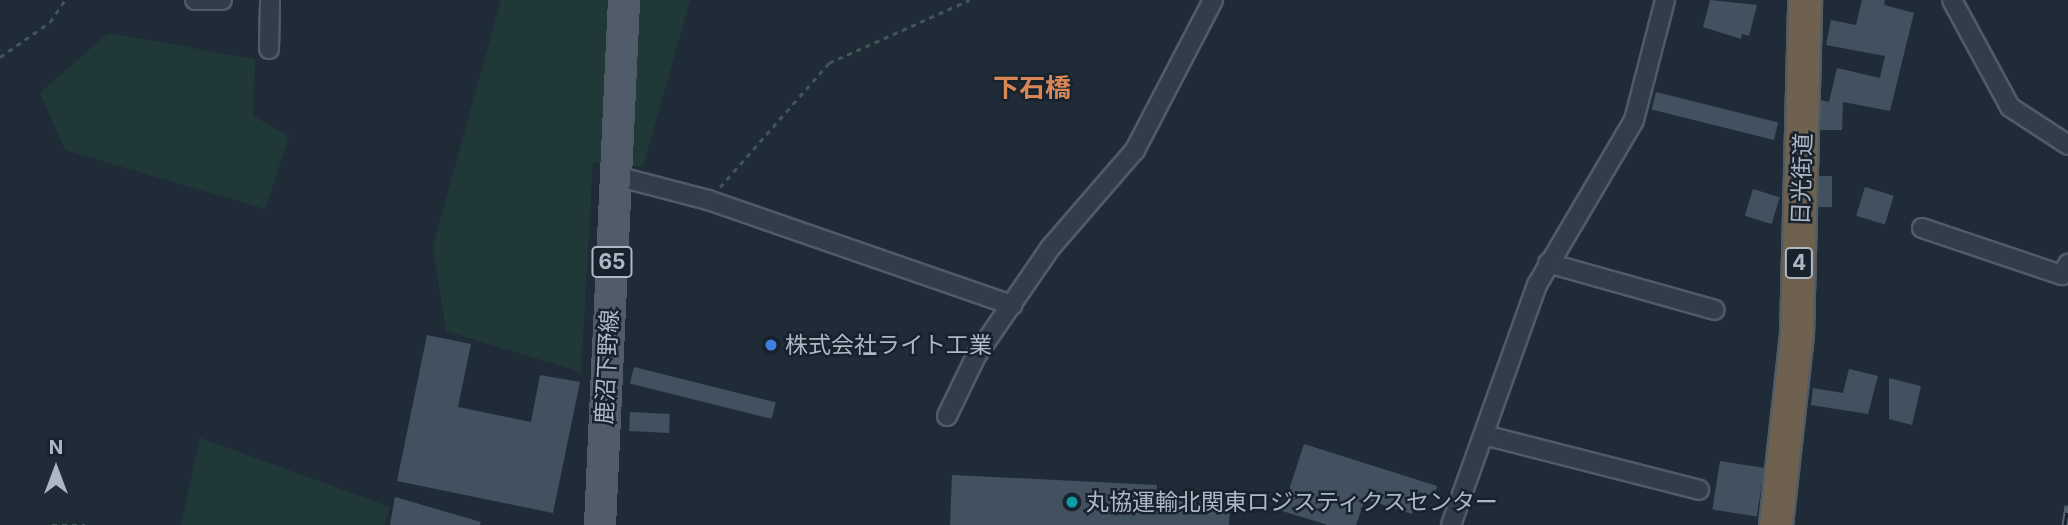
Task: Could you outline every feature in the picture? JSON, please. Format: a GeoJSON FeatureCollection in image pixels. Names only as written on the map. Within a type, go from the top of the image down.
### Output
{"type":"FeatureCollection","features":[{"type":"Feature","properties":{"kind":"highway","name":"日光街道"},"geometry":{"type":"LineString","coordinates":[[1776,525],[1797,336],[1805,0]]}},
{"type":"Feature","properties":{"kind":"main road","name":"鹿沼下野線"},"geometry":{"type":"LineString","coordinates":[[600,525],[624,0]]}},
{"type":"Feature","properties":{"kind":"street"},"geometry":{"type":"LineString","coordinates":[[195,0],[222,0]]}},
{"type":"Feature","properties":{"kind":"street"},"geometry":{"type":"LineString","coordinates":[[269,49],[270,0]]}},
{"type":"Feature","properties":{"kind":"street"},"geometry":{"type":"LineString","coordinates":[[947,416],[976,356],[1051,247],[1135,150],[1213,0]]}},
{"type":"Feature","properties":{"kind":"street"},"geometry":{"type":"LineString","coordinates":[[1451,525],[1548,263],[1620,152],[1665,0]]}},
{"type":"Feature","properties":{"kind":"street"},"geometry":{"type":"LineString","coordinates":[[1952,0],[2010,107],[2068,145]]}},
{"type":"Feature","properties":{"kind":"street"},"geometry":{"type":"LineString","coordinates":[[616,176],[708,200],[1012,305]]}},
{"type":"Feature","properties":{"kind":"street"},"geometry":{"type":"LineString","coordinates":[[1922,228],[2062,275],[2068,264]]}},
{"type":"Feature","properties":{"kind":"street"},"geometry":{"type":"LineString","coordinates":[[1548,263],[1715,310]]}},
{"type":"Feature","properties":{"kind":"street"},"geometry":{"type":"LineString","coordinates":[[1484,435],[1699,490]]}},
{"type":"Feature","properties":{"kind":"path"},"geometry":{"type":"LineString","coordinates":[[0,57],[50,22],[65,0]]}},
{"type":"Feature","properties":{"kind":"path"},"geometry":{"type":"LineString","coordinates":[[708,200],[830,63],[969,0]]}},
{"type":"Feature","properties":{"kind":"path"},"geometry":{"type":"LineString","coordinates":[[52,525],[85,525]]}},
{"type":"Feature","properties":{"kind":"green space"},"geometry":{"type":"Polygon","coordinates":[[[501,0],[690,0],[643,167],[593,163],[581,372],[446,331],[433,246],[501,0]]]}},
{"type":"Feature","properties":{"kind":"green space"},"geometry":{"type":"Polygon","coordinates":[[[108,33],[255,59],[253,116],[289,136],[265,209],[65,150],[40,93],[108,33]]]}},
{"type":"Feature","properties":{"kind":"green space"},"geometry":{"type":"Polygon","coordinates":[[[200,438],[390,507],[384,525],[181,525],[200,438]]]}},
{"type":"Feature","properties":{"kind":"building"},"geometry":{"type":"Polygon","coordinates":[[[1710,0],[1757,5],[1749,36],[1742,34],[1741,39],[1703,27],[1710,0]]]}},
{"type":"Feature","properties":{"kind":"building"},"geometry":{"type":"Polygon","coordinates":[[[1862,0],[1885,0],[1884,5],[1914,13],[1890,111],[1843,102],[1842,130],[1820,130],[1821,100],[1829,102],[1837,68],[1880,78],[1885,56],[1826,45],[1831,20],[1856,25],[1862,0]]]}},
{"type":"Feature","properties":{"kind":"building"},"geometry":{"type":"Polygon","coordinates":[[[1656,92],[1778,122],[1774,140],[1652,109],[1656,92]]]}},
{"type":"Feature","properties":{"kind":"building"},"geometry":{"type":"Polygon","coordinates":[[[1819,176],[1832,176],[1832,207],[1819,207],[1819,176]]]}},
{"type":"Feature","properties":{"kind":"building"},"geometry":{"type":"Polygon","coordinates":[[[1865,187],[1894,196],[1885,224],[1856,216],[1865,187]]]}},
{"type":"Feature","properties":{"kind":"building"},"geometry":{"type":"Polygon","coordinates":[[[1753,189],[1780,197],[1772,224],[1745,216],[1753,189]]]}},
{"type":"Feature","properties":{"kind":"building"},"geometry":{"type":"Polygon","coordinates":[[[427,335],[471,344],[458,407],[531,422],[540,375],[580,382],[553,513],[397,481],[427,335]]]}},
{"type":"Feature","properties":{"kind":"building"},"geometry":{"type":"Polygon","coordinates":[[[634,367],[776,402],[772,419],[630,383],[634,367]]]}},
{"type":"Feature","properties":{"kind":"building"},"geometry":{"type":"Polygon","coordinates":[[[1849,369],[1878,376],[1868,414],[1811,405],[1813,388],[1843,393],[1849,369]]]}},
{"type":"Feature","properties":{"kind":"building"},"geometry":{"type":"Polygon","coordinates":[[[1889,378],[1921,386],[1912,425],[1889,419],[1889,378]]]}},
{"type":"Feature","properties":{"kind":"building"},"geometry":{"type":"Polygon","coordinates":[[[630,412],[670,414],[669,433],[629,431],[630,412]]]}},
{"type":"Feature","properties":{"kind":"building"},"geometry":{"type":"Polygon","coordinates":[[[1304,444],[1437,486],[1434,497],[1419,492],[1412,514],[1365,499],[1356,525],[1328,525],[1282,511],[1304,444]]]}},
{"type":"Feature","properties":{"kind":"building"},"geometry":{"type":"Polygon","coordinates":[[[1720,461],[1764,468],[1757,516],[1712,509],[1720,461]]]}},
{"type":"Feature","properties":{"kind":"building","name":"丸協運輸北関東ロジスティクスセンター"},"geometry":{"type":"Polygon","coordinates":[[[952,475],[1157,485],[1156,500],[1230,503],[1229,525],[950,525],[952,475]]]}},
{"type":"Feature","properties":{"kind":"building"},"geometry":{"type":"Polygon","coordinates":[[[395,497],[481,522],[480,525],[390,525],[395,497]]]}},
{"type":"Feature","properties":{"kind":"railway"},"geometry":{"type":"LineString","coordinates":[[2065,525],[2068,505]]}},
{"type":"Feature","properties":{"kind":"place","name":"株式会社ライト工業"},"geometry":{"type":"Point","coordinates":[771,345]}},
{"type":"Feature","properties":{"kind":"place","name":"丸協運輸北関東ロジスティクスセンター"},"geometry":{"type":"Point","coordinates":[1072,502]}},
{"type":"Feature","properties":{"kind":"district","name":"下石橋"},"geometry":{"type":"Point","coordinates":[1032,88]}}]}
